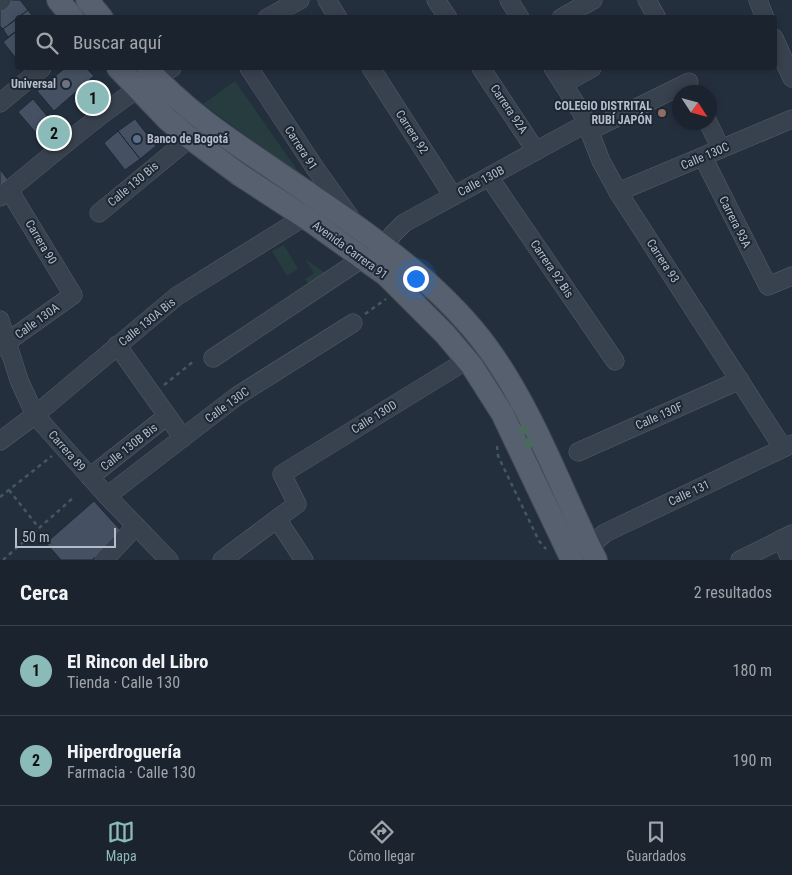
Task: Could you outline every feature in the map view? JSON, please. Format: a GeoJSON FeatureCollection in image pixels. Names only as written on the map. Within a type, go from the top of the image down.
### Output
{"type":"FeatureCollection","features":[{"type":"Feature","properties":{"kind":"main road"},"geometry":{"type":"LineString","coordinates":[[58,0],[70,15]]}},
{"type":"Feature","properties":{"kind":"main road","name":"Avenida Carrera 91"},"geometry":{"type":"LineString","coordinates":[[128,70],[153,75],[173,95],[214,129],[386,248],[423,279],[470,326],[492,353],[508,379],[541,442],[586,556]]}},
{"type":"Feature","properties":{"kind":"main road","name":"Avenida Carrera 91"},"geometry":{"type":"LineString","coordinates":[[153,75],[167,119],[240,175],[363,258],[412,299],[445,334],[467,360],[489,391],[586,556]]}},
{"type":"Feature","properties":{"kind":"street"},"geometry":{"type":"LineString","coordinates":[[272,15],[300,0]]}},
{"type":"Feature","properties":{"kind":"street"},"geometry":{"type":"LineString","coordinates":[[327,0],[336,15]]}},
{"type":"Feature","properties":{"kind":"street"},"geometry":{"type":"LineString","coordinates":[[436,0],[446,15]]}},
{"type":"Feature","properties":{"kind":"street"},"geometry":{"type":"LineString","coordinates":[[509,0],[518,15]]}},
{"type":"Feature","properties":{"kind":"street"},"geometry":{"type":"LineString","coordinates":[[566,15],[593,0]]}},
{"type":"Feature","properties":{"kind":"street"},"geometry":{"type":"LineString","coordinates":[[647,0],[654,15]]}},
{"type":"Feature","properties":{"kind":"street"},"geometry":{"type":"LineString","coordinates":[[758,0],[765,15]]}},
{"type":"Feature","properties":{"kind":"street"},"geometry":{"type":"LineString","coordinates":[[777,45],[792,78]]}},
{"type":"Feature","properties":{"kind":"street"},"geometry":{"type":"LineString","coordinates":[[0,103],[40,70]]}},
{"type":"Feature","properties":{"kind":"street","name":"Carrera 91"},"geometry":{"type":"LineString","coordinates":[[250,70],[314,168],[356,226]]}},
{"type":"Feature","properties":{"kind":"street","name":"Carrera 92"},"geometry":{"type":"LineString","coordinates":[[371,70],[453,196]]}},
{"type":"Feature","properties":{"kind":"street","name":"Carrera 92A"},"geometry":{"type":"LineString","coordinates":[[482,70],[536,151]]}},
{"type":"Feature","properties":{"kind":"street","name":"Carrera 93"},"geometry":{"type":"LineString","coordinates":[[554,70],[588,127],[601,161],[618,192],[740,380],[788,446]]}},
{"type":"Feature","properties":{"kind":"street"},"geometry":{"type":"LineString","coordinates":[[563,84],[588,70]]}},
{"type":"Feature","properties":{"kind":"street"},"geometry":{"type":"LineString","coordinates":[[5,193],[153,75]]}},
{"type":"Feature","properties":{"kind":"street","name":"Calle 130B"},"geometry":{"type":"LineString","coordinates":[[386,248],[392,235],[400,226],[453,196],[536,151],[688,81]]}},
{"type":"Feature","properties":{"kind":"street","name":"Calle 130C"},"geometry":{"type":"LineString","coordinates":[[618,192],[791,121]]}},
{"type":"Feature","properties":{"kind":"street"},"geometry":{"type":"LineString","coordinates":[[711,130],[720,150]]}},
{"type":"Feature","properties":{"kind":"street","name":"Calle 130 Bis"},"geometry":{"type":"LineString","coordinates":[[99,213],[190,138]]}},
{"type":"Feature","properties":{"kind":"street","name":"Carrera 93A"},"geometry":{"type":"LineString","coordinates":[[703,157],[768,286],[792,276]]}},
{"type":"Feature","properties":{"kind":"street","name":"Carrera 92 Bis"},"geometry":{"type":"LineString","coordinates":[[489,177],[615,361]]}},
{"type":"Feature","properties":{"kind":"street","name":"Carrera 90"},"geometry":{"type":"LineString","coordinates":[[5,193],[73,295]]}},
{"type":"Feature","properties":{"kind":"street","name":"Calle 130A Bis"},"geometry":{"type":"LineString","coordinates":[[0,441],[36,415],[177,296],[304,217]]}},
{"type":"Feature","properties":{"kind":"street"},"geometry":{"type":"LineString","coordinates":[[213,358],[363,258]]}},
{"type":"Feature","properties":{"kind":"street","name":"Calle 130A"},"geometry":{"type":"LineString","coordinates":[[4,345],[73,295]]}},
{"type":"Feature","properties":{"kind":"street","name":"Carrera 89"},"geometry":{"type":"LineString","coordinates":[[0,320],[4,345],[36,415],[107,496],[169,560]]}},
{"type":"Feature","properties":{"kind":"street","name":"Calle 130C"},"geometry":{"type":"LineString","coordinates":[[107,496],[237,396],[353,323]]}},
{"type":"Feature","properties":{"kind":"street"},"geometry":{"type":"LineString","coordinates":[[117,346],[183,438]]}},
{"type":"Feature","properties":{"kind":"street","name":"Calle 130D"},"geometry":{"type":"LineString","coordinates":[[277,519],[297,504],[282,474],[467,360]]}},
{"type":"Feature","properties":{"kind":"street","name":"Calle 130F"},"geometry":{"type":"LineString","coordinates":[[578,452],[740,380]]}},
{"type":"Feature","properties":{"kind":"street","name":"Calle 130B Bis"},"geometry":{"type":"LineString","coordinates":[[90,477],[167,416]]}},
{"type":"Feature","properties":{"kind":"street","name":"Calle 131"},"geometry":{"type":"LineString","coordinates":[[586,556],[597,540],[605,533],[788,446]]}},
{"type":"Feature","properties":{"kind":"street"},"geometry":{"type":"LineString","coordinates":[[222,560],[277,519],[304,560]]}},
{"type":"Feature","properties":{"kind":"street"},"geometry":{"type":"LineString","coordinates":[[104,560],[136,526]]}},
{"type":"Feature","properties":{"kind":"street"},"geometry":{"type":"LineString","coordinates":[[740,560],[787,537],[791,560]]}},
{"type":"Feature","properties":{"kind":"path"},"geometry":{"type":"LineString","coordinates":[[382,296],[392,303]]}},
{"type":"Feature","properties":{"kind":"path"},"geometry":{"type":"LineString","coordinates":[[353,323],[386,299]]}},
{"type":"Feature","properties":{"kind":"path"},"geometry":{"type":"LineString","coordinates":[[152,394],[194,361]]}},
{"type":"Feature","properties":{"kind":"path"},"geometry":{"type":"LineString","coordinates":[[497,440],[498,456],[534,533],[551,554]]}},
{"type":"Feature","properties":{"kind":"path"},"geometry":{"type":"LineString","coordinates":[[0,496],[64,447]]}},
{"type":"Feature","properties":{"kind":"path"},"geometry":{"type":"LineString","coordinates":[[9,489],[39,528]]}},
{"type":"Feature","properties":{"kind":"path"},"geometry":{"type":"LineString","coordinates":[[3,560],[73,498]]}},
{"type":"Feature","properties":{"kind":"green space"},"geometry":{"type":"Polygon","coordinates":[[[235,81],[302,177],[203,104],[235,81]]]}},
{"type":"Feature","properties":{"kind":"green space"},"geometry":{"type":"Polygon","coordinates":[[[284,245],[298,269],[287,276],[272,251],[284,245]]]}},
{"type":"Feature","properties":{"kind":"green space"},"geometry":{"type":"Polygon","coordinates":[[[305,259],[328,275],[310,287],[305,279],[314,273],[305,259]]]}},
{"type":"Feature","properties":{"kind":"building"},"geometry":{"type":"Polygon","coordinates":[[[10,0],[20,0],[28,10],[21,15],[15,15],[15,20],[3,29],[0,26],[0,12],[10,0]]]}},
{"type":"Feature","properties":{"kind":"building"},"geometry":{"type":"Polygon","coordinates":[[[28,10],[32,15],[22,15],[28,10]]]}},
{"type":"Feature","properties":{"kind":"building"},"geometry":{"type":"Polygon","coordinates":[[[15,20],[15,32],[8,37],[3,29],[15,20]]]}},
{"type":"Feature","properties":{"kind":"building"},"geometry":{"type":"Polygon","coordinates":[[[15,32],[15,57],[3,42],[15,32]]]}},
{"type":"Feature","properties":{"kind":"building","name":"Universal"},"geometry":{"type":"Polygon","coordinates":[[[63,70],[88,70],[94,76],[54,111],[37,91],[63,70]]]}},
{"type":"Feature","properties":{"kind":"building"},"geometry":{"type":"Polygon","coordinates":[[[99,82],[109,93],[86,113],[76,102],[99,82]]]}},
{"type":"Feature","properties":{"kind":"building"},"geometry":{"type":"Polygon","coordinates":[[[33,99],[63,135],[48,147],[18,112],[33,99]]]}},
{"type":"Feature","properties":{"kind":"building","name":"Banco de Bogotá"},"geometry":{"type":"Polygon","coordinates":[[[135,119],[156,146],[140,159],[118,131],[135,119]]]}},
{"type":"Feature","properties":{"kind":"building"},"geometry":{"type":"Polygon","coordinates":[[[118,131],[140,159],[125,170],[104,143],[118,131]]]}},
{"type":"Feature","properties":{"kind":"building"},"geometry":{"type":"Polygon","coordinates":[[[0,169],[8,180],[0,186],[0,169]]]}},
{"type":"Feature","properties":{"kind":"building"},"geometry":{"type":"Polygon","coordinates":[[[94,501],[123,533],[92,560],[61,560],[46,543],[94,501]]]}},
{"type":"Feature","properties":{"kind":"place","name":"Universal"},"geometry":{"type":"Point","coordinates":[66,84]}},
{"type":"Feature","properties":{"kind":"place","name":"El Rincon del Libro"},"geometry":{"type":"Point","coordinates":[93,98]}},
{"type":"Feature","properties":{"kind":"place","name":"COLEGIO DISTRITAL RUBÍ JAPÓN"},"geometry":{"type":"Point","coordinates":[662,113]}},
{"type":"Feature","properties":{"kind":"place","name":"Hiperdroguería"},"geometry":{"type":"Point","coordinates":[54,133]}},
{"type":"Feature","properties":{"kind":"place","name":"Banco de Bogotá"},"geometry":{"type":"Point","coordinates":[137,139]}}]}
